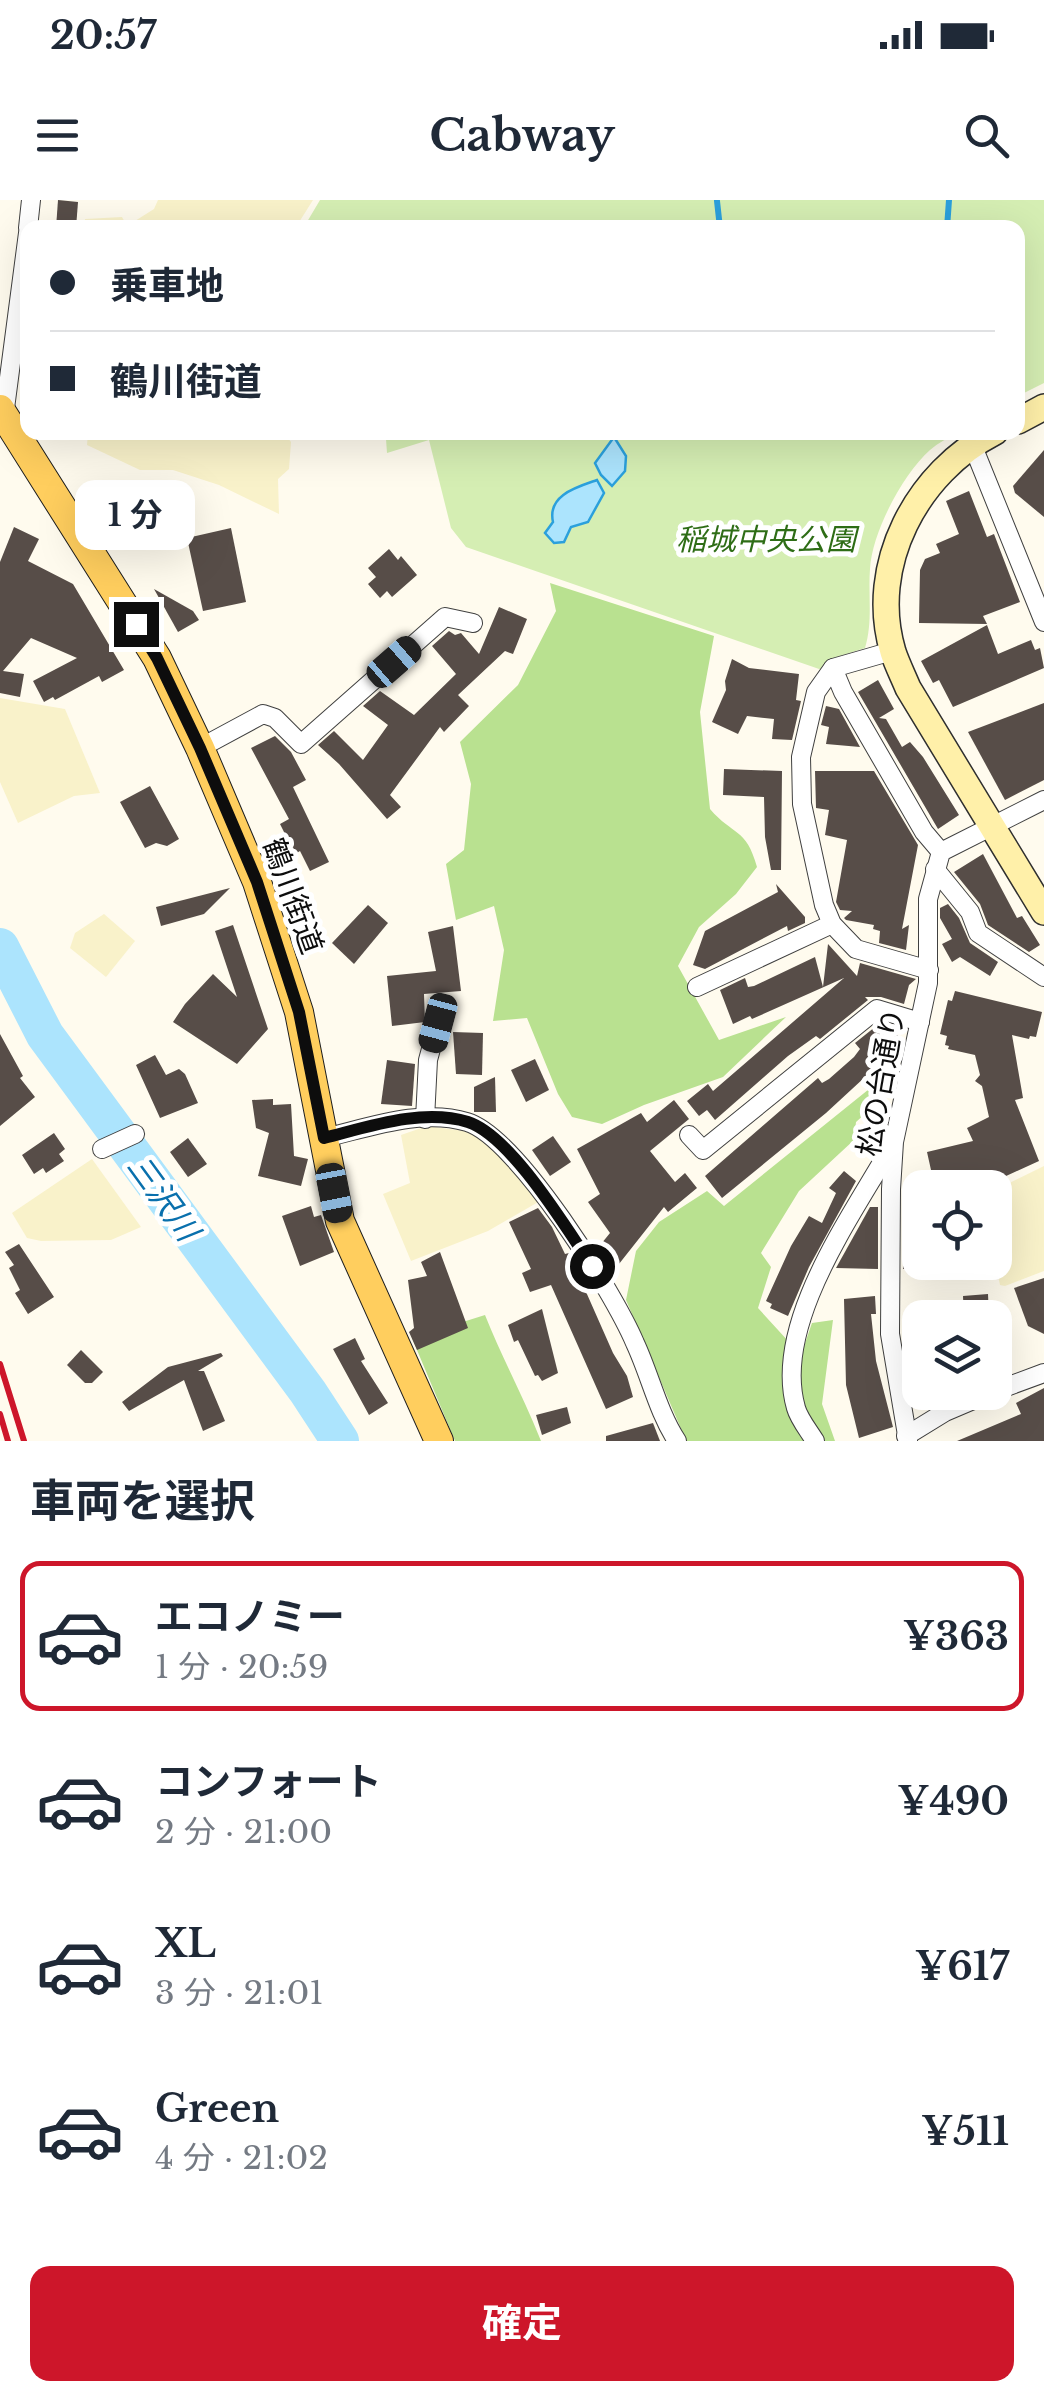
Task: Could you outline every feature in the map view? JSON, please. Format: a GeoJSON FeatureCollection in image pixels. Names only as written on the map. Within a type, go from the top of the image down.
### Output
{"type":"FeatureCollection","features":[{"type":"Feature","properties":{"kind":"main road","name":"鶴川街道"},"geometry":{"type":"LineString","coordinates":[[2,412],[157,658],[257,882],[299,1012],[340,1220],[439,1441]]}},
{"type":"Feature","properties":{"kind":"street"},"geometry":{"type":"LineString","coordinates":[[2,412],[20,286]]}},
{"type":"Feature","properties":{"kind":"street"},"geometry":{"type":"LineString","coordinates":[[981,440],[925,488],[904,524],[889,577],[892,651],[908,688],[1044,912]]}},
{"type":"Feature","properties":{"kind":"street"},"geometry":{"type":"LineString","coordinates":[[984,440],[1044,622]]}},
{"type":"Feature","properties":{"kind":"street"},"geometry":{"type":"LineString","coordinates":[[200,748],[263,714],[274,718],[301,744],[445,617],[473,623]]}},
{"type":"Feature","properties":{"kind":"street"},"geometry":{"type":"LineString","coordinates":[[892,651],[833,668],[816,692],[801,757],[802,804],[824,905],[832,924],[856,949],[929,970]]}},
{"type":"Feature","properties":{"kind":"street"},"geometry":{"type":"LineString","coordinates":[[833,668],[843,692],[970,912],[978,933],[1044,977]]}},
{"type":"Feature","properties":{"kind":"street"},"geometry":{"type":"LineString","coordinates":[[938,860],[1044,800]]}},
{"type":"Feature","properties":{"kind":"street","name":"松の台通り"},"geometry":{"type":"LineString","coordinates":[[907,1438],[890,1334],[894,1142],[929,970],[927,912],[938,860]]}},
{"type":"Feature","properties":{"kind":"street"},"geometry":{"type":"LineString","coordinates":[[696,987],[832,924]]}},
{"type":"Feature","properties":{"kind":"street"},"geometry":{"type":"LineString","coordinates":[[689,1134],[703,1150],[877,1009],[920,1022]]}},
{"type":"Feature","properties":{"kind":"street"},"geometry":{"type":"LineString","coordinates":[[425,1119],[428,1060],[438,1023]]}},
{"type":"Feature","properties":{"kind":"street"},"geometry":{"type":"LineString","coordinates":[[324,1138],[396,1121],[449,1118],[480,1127],[507,1151],[592,1266],[634,1340],[668,1428],[677,1441]]}},
{"type":"Feature","properties":{"kind":"street"},"geometry":{"type":"LineString","coordinates":[[102,1149],[136,1134]]}},
{"type":"Feature","properties":{"kind":"street"},"geometry":{"type":"LineString","coordinates":[[815,1441],[796,1411],[793,1368],[797,1336],[836,1242],[894,1142]]}},
{"type":"Feature","properties":{"kind":"street"},"geometry":{"type":"LineString","coordinates":[[1012,1385],[1044,1373]]}},
{"type":"Feature","properties":{"kind":"street"},"geometry":{"type":"LineString","coordinates":[[907,1438],[950,1410]]}},
{"type":"Feature","properties":{"kind":"shaded area"},"geometry":{"type":"Polygon","coordinates":[[[158,200],[313,200],[300,220],[137,220],[154,209],[158,200]]]}},
{"type":"Feature","properties":{"kind":"shaded area"},"geometry":{"type":"Polygon","coordinates":[[[85,219],[124,220],[85,220],[85,219]]]}},
{"type":"Feature","properties":{"kind":"shaded area"},"geometry":{"type":"Polygon","coordinates":[[[87,440],[289,440],[289,469],[278,479],[279,514],[219,485],[173,470],[140,470],[87,445],[87,440]]]}},
{"type":"Feature","properties":{"kind":"shaded area"},"geometry":{"type":"Polygon","coordinates":[[[0,698],[65,709],[100,793],[74,796],[18,823],[0,782],[0,698]]]}},
{"type":"Feature","properties":{"kind":"shaded area"},"geometry":{"type":"Polygon","coordinates":[[[104,914],[135,941],[106,977],[70,948],[75,933],[104,914]]]}},
{"type":"Feature","properties":{"kind":"shaded area"},"geometry":{"type":"Polygon","coordinates":[[[427,1126],[472,1132],[496,1148],[540,1201],[488,1231],[411,1261],[383,1194],[410,1183],[401,1135],[427,1126]]]}},
{"type":"Feature","properties":{"kind":"shaded area"},"geometry":{"type":"Polygon","coordinates":[[[92,1159],[141,1227],[111,1240],[27,1238],[12,1213],[92,1159]]]}},
{"type":"Feature","properties":{"kind":"shaded area"},"geometry":{"type":"Polygon","coordinates":[[[1044,1166],[1044,1271],[1005,1286],[999,1280],[1012,1280],[1012,1182],[1044,1166]]]}},
{"type":"Feature","properties":{"kind":"green space"},"geometry":{"type":"Polygon","coordinates":[[[320,200],[1044,200],[1044,383],[1025,392],[1025,220],[308,220],[320,200]]]}},
{"type":"Feature","properties":{"kind":"green space","name":"稲城中央公園"},"geometry":{"type":"Polygon","coordinates":[[[386,440],[429,440],[387,453],[386,440]]]}},
{"type":"Feature","properties":{"kind":"green space","name":"稲城中央公園"},"geometry":{"type":"Polygon","coordinates":[[[429,440],[945,440],[920,460],[900,488],[876,538],[865,648],[834,658],[822,670],[466,547],[451,528],[429,440]]]}},
{"type":"Feature","properties":{"kind":"green space"},"geometry":{"type":"Polygon","coordinates":[[[550,583],[714,636],[700,712],[710,809],[743,838],[757,867],[736,894],[699,927],[678,966],[719,1040],[786,1017],[723,1077],[602,1124],[572,1117],[558,1094],[527,1018],[493,1021],[504,950],[494,906],[456,920],[446,864],[464,850],[471,784],[460,742],[518,685],[556,611],[550,583]]]}},
{"type":"Feature","properties":{"kind":"green space"},"geometry":{"type":"Polygon","coordinates":[[[889,1073],[877,1103],[856,1122],[854,1140],[799,1191],[761,1253],[771,1267],[758,1308],[789,1342],[803,1349],[812,1323],[833,1320],[822,1404],[835,1441],[669,1441],[682,1431],[626,1300],[636,1251],[659,1222],[707,1191],[724,1206],[889,1073]]]}},
{"type":"Feature","properties":{"kind":"green space"},"geometry":{"type":"Polygon","coordinates":[[[485,1315],[541,1441],[455,1441],[412,1338],[485,1315]]]}},
{"type":"Feature","properties":{"kind":"water"},"geometry":{"type":"Polygon","coordinates":[[[612,440],[616,440],[626,456],[625,471],[612,486],[595,463],[612,440]]]}},
{"type":"Feature","properties":{"kind":"water"},"geometry":{"type":"Polygon","coordinates":[[[597,480],[604,493],[588,522],[571,527],[564,542],[554,543],[545,533],[553,522],[552,513],[559,499],[597,480]]]}},
{"type":"Feature","properties":{"kind":"building"},"geometry":{"type":"Polygon","coordinates":[[[58,200],[78,202],[77,220],[57,220],[58,200]]]}},
{"type":"Feature","properties":{"kind":"building"},"geometry":{"type":"Polygon","coordinates":[[[1044,450],[1044,517],[1015,493],[1013,486],[1044,450]]]}},
{"type":"Feature","properties":{"kind":"building"},"geometry":{"type":"Polygon","coordinates":[[[969,491],[987,537],[994,534],[1020,602],[983,616],[987,624],[919,623],[920,570],[925,559],[940,553],[936,544],[959,534],[946,501],[969,491]]]}},
{"type":"Feature","properties":{"kind":"building"},"geometry":{"type":"Polygon","coordinates":[[[14,527],[39,539],[28,561],[73,584],[124,670],[102,682],[99,676],[44,702],[33,681],[77,658],[31,638],[3,671],[24,674],[20,697],[0,693],[0,562],[14,527]]]}},
{"type":"Feature","properties":{"kind":"building"},"geometry":{"type":"Polygon","coordinates":[[[231,528],[246,602],[203,611],[187,538],[231,528]]]}},
{"type":"Feature","properties":{"kind":"building"},"geometry":{"type":"Polygon","coordinates":[[[389,549],[398,560],[401,556],[417,575],[392,597],[387,591],[380,598],[368,584],[376,577],[368,568],[389,549]]]}},
{"type":"Feature","properties":{"kind":"building"},"geometry":{"type":"Polygon","coordinates":[[[154,589],[193,611],[199,620],[178,632],[154,589]]]}},
{"type":"Feature","properties":{"kind":"building"},"geometry":{"type":"Polygon","coordinates":[[[499,607],[527,619],[513,654],[505,651],[458,695],[469,706],[444,732],[440,727],[390,795],[401,807],[387,819],[318,745],[334,731],[363,760],[388,725],[363,706],[380,691],[414,715],[456,674],[432,646],[449,631],[461,633],[479,654],[499,607]]]}},
{"type":"Feature","properties":{"kind":"building"},"geometry":{"type":"Polygon","coordinates":[[[987,625],[998,654],[1031,640],[1035,650],[1040,648],[1044,668],[953,707],[939,680],[933,683],[921,661],[987,625]]]}},
{"type":"Feature","properties":{"kind":"building"},"geometry":{"type":"Polygon","coordinates":[[[732,659],[749,668],[799,674],[796,700],[801,701],[792,740],[772,739],[774,719],[747,716],[738,734],[712,722],[726,690],[732,659]]]}},
{"type":"Feature","properties":{"kind":"building"},"geometry":{"type":"Polygon","coordinates":[[[878,680],[894,709],[879,718],[886,719],[902,747],[910,742],[923,757],[959,815],[938,829],[858,692],[878,680]]]}},
{"type":"Feature","properties":{"kind":"building"},"geometry":{"type":"Polygon","coordinates":[[[1044,703],[1044,780],[1005,800],[968,732],[1044,703]]]}},
{"type":"Feature","properties":{"kind":"building"},"geometry":{"type":"Polygon","coordinates":[[[826,706],[839,709],[860,747],[826,744],[829,727],[821,725],[826,706]]]}},
{"type":"Feature","properties":{"kind":"building"},"geometry":{"type":"Polygon","coordinates":[[[275,736],[291,752],[306,780],[293,787],[329,862],[310,871],[300,851],[295,854],[280,824],[289,819],[251,748],[275,736]]]}},
{"type":"Feature","properties":{"kind":"building"},"geometry":{"type":"Polygon","coordinates":[[[724,769],[782,771],[781,870],[771,870],[764,797],[723,795],[724,769]]]}},
{"type":"Feature","properties":{"kind":"building"},"geometry":{"type":"Polygon","coordinates":[[[815,771],[874,771],[918,845],[902,929],[909,925],[906,950],[879,943],[880,931],[873,929],[874,925],[844,918],[852,911],[840,910],[836,902],[847,840],[825,835],[829,810],[816,808],[815,771]]]}},
{"type":"Feature","properties":{"kind":"building"},"geometry":{"type":"Polygon","coordinates":[[[150,786],[179,839],[167,846],[156,843],[145,848],[120,802],[150,786]]]}},
{"type":"Feature","properties":{"kind":"building"},"geometry":{"type":"Polygon","coordinates":[[[983,854],[1017,918],[1022,916],[1040,945],[1029,952],[988,925],[980,904],[954,872],[983,854]]]}},
{"type":"Feature","properties":{"kind":"building"},"geometry":{"type":"Polygon","coordinates":[[[776,884],[805,917],[805,923],[788,931],[787,926],[705,969],[693,965],[705,931],[778,892],[776,884]]]}},
{"type":"Feature","properties":{"kind":"building"},"geometry":{"type":"Polygon","coordinates":[[[230,888],[204,914],[161,926],[156,907],[230,888]]]}},
{"type":"Feature","properties":{"kind":"building"},"geometry":{"type":"Polygon","coordinates":[[[948,904],[970,943],[998,962],[990,976],[960,957],[952,962],[942,944],[952,939],[940,918],[940,908],[948,904]]]}},
{"type":"Feature","properties":{"kind":"building"},"geometry":{"type":"Polygon","coordinates":[[[368,905],[388,923],[354,964],[332,943],[368,905]]]}},
{"type":"Feature","properties":{"kind":"building"},"geometry":{"type":"Polygon","coordinates":[[[233,925],[268,1029],[237,1064],[173,1022],[213,974],[237,997],[215,931],[233,925]]]}},
{"type":"Feature","properties":{"kind":"building"},"geometry":{"type":"Polygon","coordinates":[[[453,926],[461,991],[424,994],[425,1022],[392,1026],[387,976],[436,971],[428,932],[453,926]]]}},
{"type":"Feature","properties":{"kind":"building"},"geometry":{"type":"Polygon","coordinates":[[[828,944],[857,976],[860,963],[916,979],[909,985],[904,1004],[865,997],[868,1000],[820,1039],[816,1036],[788,1056],[715,1120],[707,1110],[699,1116],[687,1101],[708,1084],[713,1091],[844,978],[752,1019],[750,1016],[733,1024],[720,990],[745,978],[748,987],[754,986],[815,957],[823,987],[828,944]]]}},
{"type":"Feature","properties":{"kind":"building"},"geometry":{"type":"Polygon","coordinates":[[[955,991],[1042,1012],[1036,1037],[1012,1035],[1023,1098],[1015,1100],[1039,1161],[1012,1173],[1012,1170],[931,1170],[927,1152],[973,1141],[967,1128],[989,1117],[982,1086],[975,1081],[980,1075],[975,1055],[948,1049],[947,1036],[940,1034],[948,1000],[952,1001],[955,991]]]}},
{"type":"Feature","properties":{"kind":"building"},"geometry":{"type":"Polygon","coordinates":[[[880,1023],[890,1026],[903,1042],[826,1113],[722,1198],[705,1176],[818,1078],[822,1083],[829,1079],[860,1049],[855,1043],[880,1023]]]}},
{"type":"Feature","properties":{"kind":"building"},"geometry":{"type":"Polygon","coordinates":[[[453,1032],[483,1033],[482,1075],[456,1074],[453,1032]]]}},
{"type":"Feature","properties":{"kind":"building"},"geometry":{"type":"Polygon","coordinates":[[[0,1034],[23,1076],[20,1078],[35,1097],[0,1126],[0,1034]]]}},
{"type":"Feature","properties":{"kind":"building"},"geometry":{"type":"Polygon","coordinates":[[[155,1055],[166,1075],[179,1069],[185,1074],[198,1103],[160,1118],[136,1065],[155,1055]]]}},
{"type":"Feature","properties":{"kind":"building"},"geometry":{"type":"Polygon","coordinates":[[[535,1059],[549,1090],[526,1102],[511,1070],[535,1059]]]}},
{"type":"Feature","properties":{"kind":"building"},"geometry":{"type":"Polygon","coordinates":[[[387,1060],[415,1064],[412,1106],[381,1104],[387,1060]]]}},
{"type":"Feature","properties":{"kind":"building"},"geometry":{"type":"Polygon","coordinates":[[[495,1077],[496,1112],[474,1112],[474,1087],[495,1077]]]}},
{"type":"Feature","properties":{"kind":"building"},"geometry":{"type":"Polygon","coordinates":[[[273,1099],[273,1105],[291,1104],[294,1156],[308,1159],[301,1186],[258,1176],[269,1133],[256,1128],[252,1100],[273,1099]]]}},
{"type":"Feature","properties":{"kind":"building"},"geometry":{"type":"Polygon","coordinates":[[[674,1100],[689,1119],[650,1151],[675,1182],[685,1173],[697,1188],[668,1212],[664,1207],[615,1269],[597,1249],[610,1233],[588,1202],[600,1194],[577,1149],[641,1113],[647,1122],[674,1100]]]}},
{"type":"Feature","properties":{"kind":"building"},"geometry":{"type":"Polygon","coordinates":[[[54,1133],[65,1149],[59,1154],[64,1161],[46,1173],[43,1168],[34,1174],[22,1155],[54,1133]]]}},
{"type":"Feature","properties":{"kind":"building"},"geometry":{"type":"Polygon","coordinates":[[[553,1136],[571,1162],[550,1176],[532,1150],[553,1136]]]}},
{"type":"Feature","properties":{"kind":"building"},"geometry":{"type":"Polygon","coordinates":[[[188,1138],[207,1164],[188,1177],[170,1152],[188,1138]]]}},
{"type":"Feature","properties":{"kind":"building"},"geometry":{"type":"Polygon","coordinates":[[[844,1171],[856,1181],[809,1267],[788,1316],[770,1308],[772,1304],[766,1301],[791,1246],[809,1216],[822,1223],[836,1193],[829,1188],[844,1171]]]}},
{"type":"Feature","properties":{"kind":"building"},"geometry":{"type":"Polygon","coordinates":[[[311,1206],[314,1217],[321,1215],[334,1252],[300,1266],[282,1216],[311,1206]]]}},
{"type":"Feature","properties":{"kind":"building"},"geometry":{"type":"Polygon","coordinates":[[[870,1207],[878,1207],[878,1269],[836,1268],[870,1207]]]}},
{"type":"Feature","properties":{"kind":"building"},"geometry":{"type":"Polygon","coordinates":[[[538,1208],[565,1254],[569,1253],[582,1272],[579,1276],[627,1376],[633,1397],[606,1409],[551,1285],[530,1292],[522,1273],[531,1269],[509,1222],[538,1208]]]}},
{"type":"Feature","properties":{"kind":"building"},"geometry":{"type":"Polygon","coordinates":[[[19,1244],[54,1297],[28,1314],[15,1293],[20,1290],[9,1268],[14,1265],[5,1252],[19,1244]]]}},
{"type":"Feature","properties":{"kind":"building"},"geometry":{"type":"Polygon","coordinates":[[[440,1252],[468,1328],[417,1350],[409,1332],[414,1328],[408,1280],[427,1276],[421,1262],[440,1252]]]}},
{"type":"Feature","properties":{"kind":"building"},"geometry":{"type":"Polygon","coordinates":[[[1044,1278],[1044,1334],[1028,1326],[1014,1288],[1044,1278]]]}},
{"type":"Feature","properties":{"kind":"building"},"geometry":{"type":"Polygon","coordinates":[[[988,1294],[988,1300],[963,1300],[963,1296],[988,1294]]]}},
{"type":"Feature","properties":{"kind":"building"},"geometry":{"type":"Polygon","coordinates":[[[875,1296],[876,1314],[871,1314],[876,1361],[893,1427],[859,1438],[846,1385],[844,1299],[875,1296]]]}},
{"type":"Feature","properties":{"kind":"building"},"geometry":{"type":"Polygon","coordinates":[[[542,1309],[558,1373],[542,1381],[535,1376],[518,1340],[514,1342],[508,1325],[542,1309]]]}},
{"type":"Feature","properties":{"kind":"building"},"geometry":{"type":"Polygon","coordinates":[[[355,1338],[365,1359],[361,1361],[388,1403],[369,1415],[333,1349],[355,1338]]]}},
{"type":"Feature","properties":{"kind":"building"},"geometry":{"type":"Polygon","coordinates":[[[81,1350],[103,1372],[92,1383],[85,1383],[67,1365],[81,1350]]]}},
{"type":"Feature","properties":{"kind":"building"},"geometry":{"type":"Polygon","coordinates":[[[221,1353],[223,1356],[198,1371],[204,1371],[225,1421],[203,1431],[184,1380],[129,1411],[122,1402],[168,1367],[221,1353]]]}},
{"type":"Feature","properties":{"kind":"building"},"geometry":{"type":"Polygon","coordinates":[[[1044,1388],[1044,1441],[957,1441],[1021,1414],[1016,1403],[1044,1388]]]}},
{"type":"Feature","properties":{"kind":"building"},"geometry":{"type":"Polygon","coordinates":[[[567,1407],[571,1423],[542,1435],[536,1415],[567,1407]]]}},
{"type":"Feature","properties":{"kind":"building"},"geometry":{"type":"Polygon","coordinates":[[[653,1423],[660,1441],[606,1441],[606,1436],[653,1423]]]}},
{"type":"Feature","properties":{"kind":"waterway"},"geometry":{"type":"LineString","coordinates":[[948,220],[949,200]]}},
{"type":"Feature","properties":{"kind":"waterway"},"geometry":{"type":"LineString","coordinates":[[717,201],[719,220]]}},
{"type":"Feature","properties":{"kind":"waterway","name":"三沢川"},"geometry":{"type":"LineString","coordinates":[[0,947],[45,1035],[340,1441]]}},
{"type":"Feature","properties":{"kind":"railway"},"geometry":{"type":"LineString","coordinates":[[0,1364],[24,1441]]}},
{"type":"Feature","properties":{"kind":"railway"},"geometry":{"type":"LineString","coordinates":[[0,1414],[8,1441]]}},
{"type":"Feature","properties":{"kind":"route"},"geometry":{"type":"LineString","coordinates":[[136,624],[157,658],[200,748],[257,882],[299,1012],[324,1138],[396,1121],[449,1118],[480,1127],[507,1151],[592,1266]]}}]}
